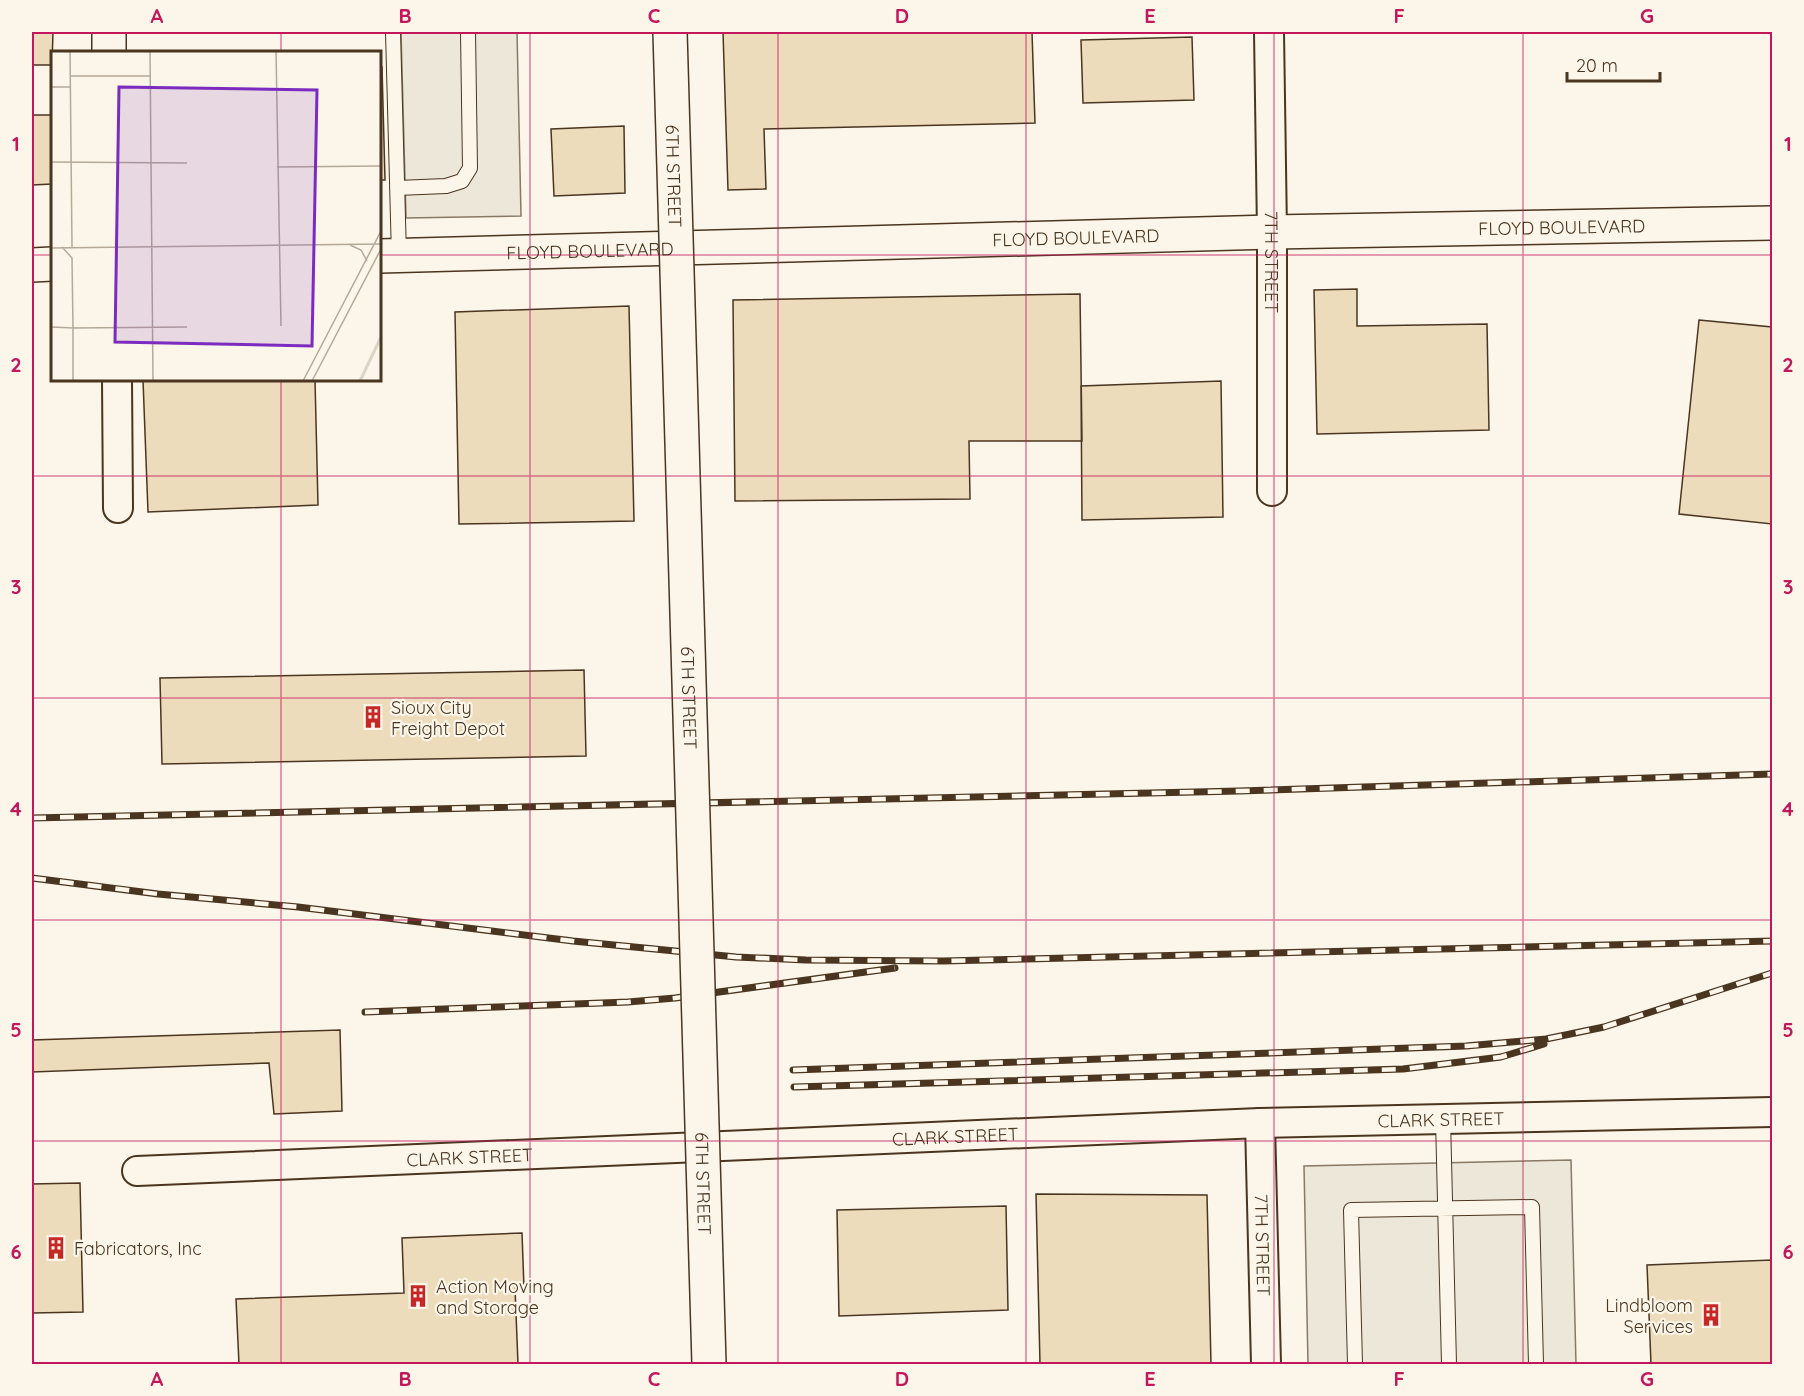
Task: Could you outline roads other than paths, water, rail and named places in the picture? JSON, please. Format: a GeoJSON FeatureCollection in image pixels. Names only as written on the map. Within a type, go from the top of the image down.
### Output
{"type":"FeatureCollection","features":[{"type":"Feature","properties":{"kind":"main road"},"geometry":{"type":"LineString","coordinates":[[109,32],[110,51]]}},
{"type":"Feature","properties":{"kind":"main road","name":"6TH STREET"},"geometry":{"type":"LineString","coordinates":[[670,32],[709,1365]]}},
{"type":"Feature","properties":{"kind":"main road","name":"FLOYD BOULEVARD"},"geometry":{"type":"LineString","coordinates":[[389,256],[1272,232],[1773,223]]}},
{"type":"Feature","properties":{"kind":"main road"},"geometry":{"type":"LineString","coordinates":[[32,265],[51,264]]}},
{"type":"Feature","properties":{"kind":"street","name":"7TH STREET"},"geometry":{"type":"LineString","coordinates":[[1269,32],[1272,491]]}},
{"type":"Feature","properties":{"kind":"street"},"geometry":{"type":"LineString","coordinates":[[117,381],[118,508]]}},
{"type":"Feature","properties":{"kind":"street","name":"CLARK STREET"},"geometry":{"type":"LineString","coordinates":[[137,1171],[1260,1123],[1773,1112]]}},
{"type":"Feature","properties":{"kind":"street","name":"7TH STREET"},"geometry":{"type":"LineString","coordinates":[[1260,1123],[1266,1365]]}},
{"type":"Feature","properties":{"kind":"lane"},"geometry":{"type":"LineString","coordinates":[[389,256],[397,188],[393,32]]}},
{"type":"Feature","properties":{"kind":"lane"},"geometry":{"type":"LineString","coordinates":[[397,188],[446,186],[462,181],[470,168],[468,32]]}},
{"type":"Feature","properties":{"kind":"lane"},"geometry":{"type":"LineString","coordinates":[[1443,1119],[1449,1365]]}},
{"type":"Feature","properties":{"kind":"lane"},"geometry":{"type":"LineString","coordinates":[[1355,1365],[1352,1210],[1532,1207],[1536,1365]]}},
{"type":"Feature","properties":{"kind":"railway"},"geometry":{"type":"LineString","coordinates":[[32,818],[1239,791],[1772,774]]}},
{"type":"Feature","properties":{"kind":"railway"},"geometry":{"type":"LineString","coordinates":[[32,878],[158,894],[298,907],[573,941],[736,957],[806,960],[943,961],[1772,941]]}},
{"type":"Feature","properties":{"kind":"railway"},"geometry":{"type":"LineString","coordinates":[[365,1012],[628,1002],[675,998],[895,968]]}},
{"type":"Feature","properties":{"kind":"railway"},"geometry":{"type":"LineString","coordinates":[[793,1070],[1466,1046],[1546,1039],[1604,1027],[1772,973]]}},
{"type":"Feature","properties":{"kind":"railway"},"geometry":{"type":"LineString","coordinates":[[794,1087],[1403,1069],[1501,1057],[1544,1044]]}},
{"type":"Feature","properties":{"kind":"place","name":"Sioux City Freight Depot"},"geometry":{"type":"Point","coordinates":[373,717]}},
{"type":"Feature","properties":{"kind":"place","name":"Fabricators, Inc"},"geometry":{"type":"Point","coordinates":[56,1248]}},
{"type":"Feature","properties":{"kind":"place","name":"Action Moving and Storage"},"geometry":{"type":"Point","coordinates":[418,1296]}},
{"type":"Feature","properties":{"kind":"place","name":"Lindbloom Services"},"geometry":{"type":"Point","coordinates":[1711,1315]}}]}
